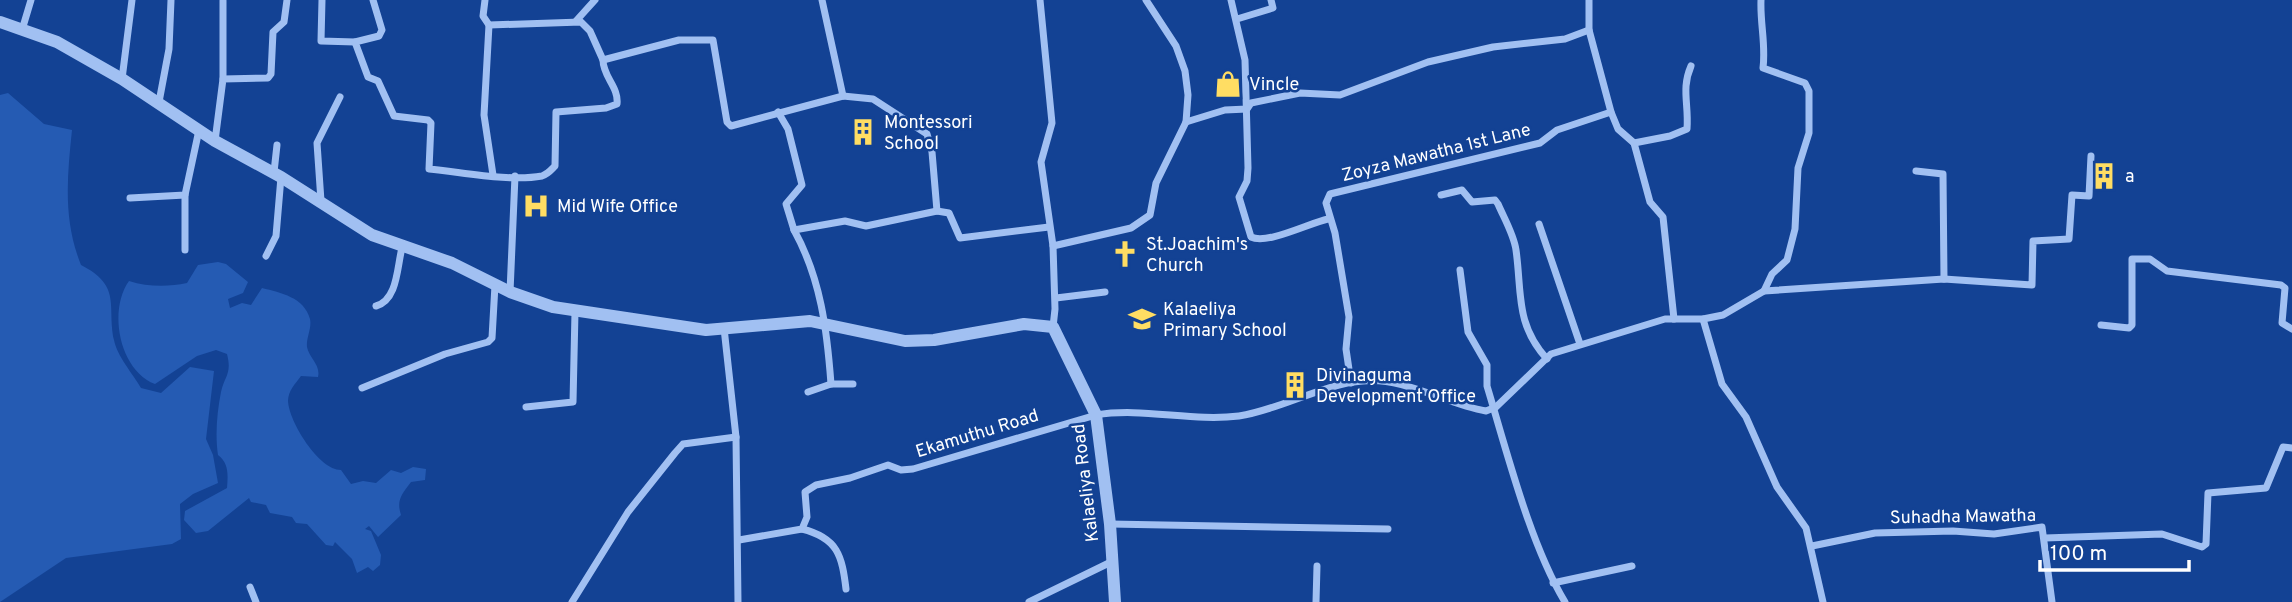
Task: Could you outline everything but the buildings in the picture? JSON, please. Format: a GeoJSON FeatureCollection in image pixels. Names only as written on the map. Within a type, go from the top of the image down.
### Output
{"type":"FeatureCollection","features":[{"type":"Feature","properties":{"kind":"street"},"geometry":{"type":"LineString","coordinates":[[22,30],[31,0]]}},
{"type":"Feature","properties":{"kind":"street"},"geometry":{"type":"LineString","coordinates":[[122,79],[132,0]]}},
{"type":"Feature","properties":{"kind":"street"},"geometry":{"type":"LineString","coordinates":[[159,102],[169,49],[170,0]]}},
{"type":"Feature","properties":{"kind":"street"},"geometry":{"type":"LineString","coordinates":[[223,79],[268,78],[271,74],[272,32],[284,22],[287,0]]}},
{"type":"Feature","properties":{"kind":"street"},"geometry":{"type":"LineString","coordinates":[[322,0],[321,41],[355,43],[379,36],[382,30],[373,0]]}},
{"type":"Feature","properties":{"kind":"street"},"geometry":{"type":"LineString","coordinates":[[485,0],[483,16],[489,25],[484,115],[493,175]]}},
{"type":"Feature","properties":{"kind":"street"},"geometry":{"type":"LineString","coordinates":[[576,21],[595,0]]}},
{"type":"Feature","properties":{"kind":"street"},"geometry":{"type":"LineString","coordinates":[[822,0],[843,96]]}},
{"type":"Feature","properties":{"kind":"street"},"geometry":{"type":"LineString","coordinates":[[0,22],[57,42],[122,79],[215,141],[277,174],[372,235],[401,248],[452,263],[510,292],[575,312],[697,329],[797,320],[827,323],[905,341],[933,340],[1024,324],[1053,327],[1056,298],[1054,246],[1041,162],[1052,123],[1040,0]]}},
{"type":"Feature","properties":{"kind":"street"},"geometry":{"type":"LineString","coordinates":[[1054,246],[1131,228],[1150,215],[1156,183],[1186,122],[1188,95],[1185,71],[1176,46],[1146,0]]}},
{"type":"Feature","properties":{"kind":"street"},"geometry":{"type":"LineString","coordinates":[[1231,0],[1245,60],[1248,168],[1247,181],[1239,197],[1251,237],[1267,240],[1307,223],[1328,219],[1335,233],[1349,317],[1346,349],[1351,383]]}},
{"type":"Feature","properties":{"kind":"street"},"geometry":{"type":"LineString","coordinates":[[1237,19],[1273,8],[1271,0]]}},
{"type":"Feature","properties":{"kind":"street"},"geometry":{"type":"LineString","coordinates":[[1589,0],[1589,30],[1611,112],[1618,129],[1634,143],[1650,202],[1663,217],[1674,319]]}},
{"type":"Feature","properties":{"kind":"street"},"geometry":{"type":"LineString","coordinates":[[1761,0],[1760,21],[1766,44],[1763,68],[1805,83],[1809,91],[1809,133],[1798,167],[1795,229],[1787,260],[1772,274],[1764,291]]}},
{"type":"Feature","properties":{"kind":"street"},"geometry":{"type":"LineString","coordinates":[[215,141],[223,79],[223,1]]}},
{"type":"Feature","properties":{"kind":"street"},"geometry":{"type":"LineString","coordinates":[[355,43],[368,77],[378,81],[394,116],[428,120],[431,123],[429,169],[542,176],[555,166],[556,112],[606,108],[617,104],[618,94],[603,68],[603,60],[590,31],[576,21],[489,25]]}},
{"type":"Feature","properties":{"kind":"street"},"geometry":{"type":"LineString","coordinates":[[1247,109],[1251,103],[1269,97],[1300,93],[1340,94],[1429,61],[1493,47],[1565,39],[1589,30]]}},
{"type":"Feature","properties":{"kind":"street"},"geometry":{"type":"LineString","coordinates":[[603,60],[679,40],[713,40],[727,122],[731,126],[843,96],[873,99],[927,134],[932,152],[937,211]]}},
{"type":"Feature","properties":{"kind":"street"},"geometry":{"type":"LineString","coordinates":[[1634,143],[1670,136],[1687,129],[1689,110],[1684,85],[1691,66]]}},
{"type":"Feature","properties":{"kind":"street"},"geometry":{"type":"LineString","coordinates":[[323,205],[319,193],[317,143],[340,97]]}},
{"type":"Feature","properties":{"kind":"street"},"geometry":{"type":"LineString","coordinates":[[1186,122],[1225,110],[1247,109]]}},
{"type":"Feature","properties":{"kind":"street"},"geometry":{"type":"LineString","coordinates":[[778,112],[788,129],[802,185],[786,204],[821,297],[827,323],[831,384]]}},
{"type":"Feature","properties":{"kind":"street","name":"Zoyza Mawatha 1st Lane"},"geometry":{"type":"LineString","coordinates":[[1328,219],[1326,202],[1330,194],[1540,143],[1557,130],[1611,112]]}},
{"type":"Feature","properties":{"kind":"street"},"geometry":{"type":"LineString","coordinates":[[185,250],[185,195],[200,130]]}},
{"type":"Feature","properties":{"kind":"street"},"geometry":{"type":"LineString","coordinates":[[266,256],[276,236],[277,145]]}},
{"type":"Feature","properties":{"kind":"street"},"geometry":{"type":"LineString","coordinates":[[1096,415],[1124,410],[1197,416],[1239,416],[1363,380],[1416,388],[1473,409],[1486,411],[1496,407],[1551,354],[1674,319],[1703,319],[1723,315],[1764,291],[1944,279],[2032,285],[2033,241],[2069,239],[2072,195],[2089,196],[2091,156]]}},
{"type":"Feature","properties":{"kind":"street"},"geometry":{"type":"LineString","coordinates":[[1916,171],[1943,174],[1944,279]]}},
{"type":"Feature","properties":{"kind":"street"},"geometry":{"type":"LineString","coordinates":[[510,292],[515,176]]}},
{"type":"Feature","properties":{"kind":"street"},"geometry":{"type":"LineString","coordinates":[[1441,195],[1462,190],[1472,202],[1495,200],[1498,204],[1516,247],[1521,313],[1534,345],[1546,359]]}},
{"type":"Feature","properties":{"kind":"street"},"geometry":{"type":"LineString","coordinates":[[130,198],[185,195]]}},
{"type":"Feature","properties":{"kind":"street"},"geometry":{"type":"LineString","coordinates":[[794,230],[845,221],[866,226],[937,211],[949,213],[960,238],[1049,227]]}},
{"type":"Feature","properties":{"kind":"street"},"geometry":{"type":"LineString","coordinates":[[1539,224],[1580,344]]}},
{"type":"Feature","properties":{"kind":"street"},"geometry":{"type":"LineString","coordinates":[[376,306],[384,304],[393,290],[401,248]]}},
{"type":"Feature","properties":{"kind":"street"},"geometry":{"type":"LineString","coordinates":[[2101,325],[2129,328],[2132,325],[2132,259],[2150,259],[2167,271],[2281,285],[2285,288],[2282,323],[2292,329]]}},
{"type":"Feature","properties":{"kind":"street"},"geometry":{"type":"LineString","coordinates":[[1460,270],[1468,332],[1487,365],[1488,386],[1532,528],[1553,583],[1565,602]]}},
{"type":"Feature","properties":{"kind":"street"},"geometry":{"type":"LineString","coordinates":[[362,387],[445,354],[488,342],[492,338],[495,285]]}},
{"type":"Feature","properties":{"kind":"street"},"geometry":{"type":"LineString","coordinates":[[1056,298],[1105,292]]}},
{"type":"Feature","properties":{"kind":"street"},"geometry":{"type":"LineString","coordinates":[[526,407],[573,402],[575,312]]}},
{"type":"Feature","properties":{"kind":"street"},"geometry":{"type":"LineString","coordinates":[[1703,319],[1722,384],[1746,417],[1777,488],[1806,528],[1824,602]]}},
{"type":"Feature","properties":{"kind":"street","name":"Kalaeliya Road"},"geometry":{"type":"LineString","coordinates":[[1053,327],[1096,415],[1110,524],[1115,602]]}},
{"type":"Feature","properties":{"kind":"street"},"geometry":{"type":"LineString","coordinates":[[724,328],[736,437],[738,602]]}},
{"type":"Feature","properties":{"kind":"street"},"geometry":{"type":"LineString","coordinates":[[808,392],[831,384],[853,384]]}},
{"type":"Feature","properties":{"kind":"street","name":"Ekamuthu Road"},"geometry":{"type":"LineString","coordinates":[[802,529],[807,517],[805,492],[816,485],[850,478],[888,465],[901,470],[913,469],[1096,415]]}},
{"type":"Feature","properties":{"kind":"street"},"geometry":{"type":"LineString","coordinates":[[572,602],[628,512],[683,444],[736,437]]}},
{"type":"Feature","properties":{"kind":"street"},"geometry":{"type":"LineString","coordinates":[[2045,538],[2162,534],[2202,547],[2206,544],[2208,493],[2266,488],[2283,447],[2292,448]]}},
{"type":"Feature","properties":{"kind":"street"},"geometry":{"type":"LineString","coordinates":[[1110,524],[1388,529]]}},
{"type":"Feature","properties":{"kind":"street","name":"Suhadha Mawatha"},"geometry":{"type":"LineString","coordinates":[[1812,546],[1875,533],[1953,531],[1994,534],[2042,527],[2052,602]]}},
{"type":"Feature","properties":{"kind":"street"},"geometry":{"type":"LineString","coordinates":[[739,540],[802,529],[818,533],[833,544],[843,559],[846,589]]}},
{"type":"Feature","properties":{"kind":"street"},"geometry":{"type":"LineString","coordinates":[[1029,602],[1111,562]]}},
{"type":"Feature","properties":{"kind":"street"},"geometry":{"type":"LineString","coordinates":[[1316,602],[1317,566]]}},
{"type":"Feature","properties":{"kind":"street"},"geometry":{"type":"LineString","coordinates":[[1553,583],[1632,566]]}},
{"type":"Feature","properties":{"kind":"street"},"geometry":{"type":"LineString","coordinates":[[250,587],[256,602]]}},
{"type":"Feature","properties":{"kind":"shaded area"},"geometry":{"type":"Polygon","coordinates":[[[8,93],[44,124],[72,130],[68,199],[75,248],[81,265],[94,273],[108,289],[116,346],[141,388],[161,393],[190,367],[214,371],[206,439],[213,455],[218,483],[193,494],[180,504],[181,539],[172,544],[66,558],[0,602],[0,95],[8,93]]]}},
{"type":"Feature","properties":{"kind":"shaded area"},"geometry":{"type":"Polygon","coordinates":[[[218,262],[226,264],[248,282],[243,293],[228,299],[230,308],[242,303],[251,305],[262,288],[291,297],[307,312],[310,322],[307,347],[318,369],[318,377],[301,376],[288,401],[299,432],[315,454],[332,468],[341,470],[351,484],[363,481],[376,483],[391,470],[401,473],[413,467],[426,469],[425,480],[411,482],[403,494],[399,505],[401,515],[378,537],[369,526],[365,529],[371,531],[381,555],[380,565],[373,571],[368,567],[357,573],[352,559],[335,542],[333,546],[326,545],[307,524],[296,523],[292,517],[270,513],[266,505],[251,502],[249,498],[208,531],[196,533],[184,520],[185,511],[227,488],[227,470],[218,455],[217,432],[221,392],[228,370],[227,354],[216,350],[197,356],[155,384],[143,377],[125,353],[119,307],[129,281],[158,286],[187,283],[198,265],[218,262]]]}},
{"type":"Feature","properties":{"kind":"place","name":"Vincle"},"geometry":{"type":"Point","coordinates":[1228,84]}},
{"type":"Feature","properties":{"kind":"place","name":"Montessori School"},"geometry":{"type":"Point","coordinates":[863,132]}},
{"type":"Feature","properties":{"kind":"place","name":"a"},"geometry":{"type":"Point","coordinates":[2104,176]}},
{"type":"Feature","properties":{"kind":"place","name":"Mid Wife Office"},"geometry":{"type":"Point","coordinates":[536,206]}},
{"type":"Feature","properties":{"kind":"place","name":"St.Joachim's Church"},"geometry":{"type":"Point","coordinates":[1125,254]}},
{"type":"Feature","properties":{"kind":"place","name":"Kalaeliya Primary School"},"geometry":{"type":"Point","coordinates":[1142,319]}},
{"type":"Feature","properties":{"kind":"place","name":"Divinaguma Development Office"},"geometry":{"type":"Point","coordinates":[1295,385]}}]}
